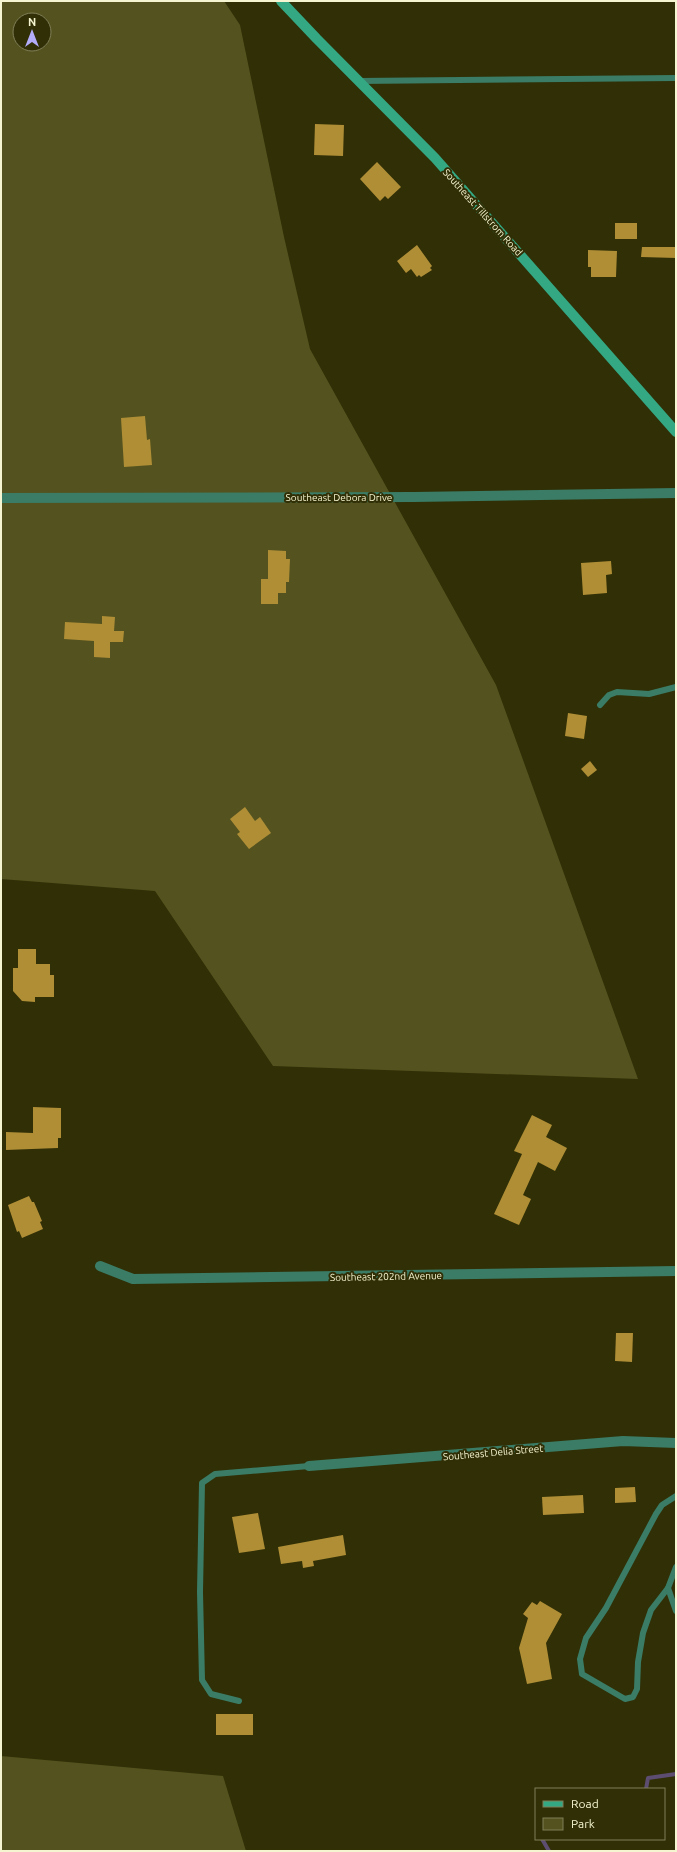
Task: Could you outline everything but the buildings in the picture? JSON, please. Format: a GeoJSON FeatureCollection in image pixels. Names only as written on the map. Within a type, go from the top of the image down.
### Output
{"type":"FeatureCollection","features":[{"type":"Feature","properties":{"kind":"main road","name":"Southeast Tillstrom Road"},"geometry":{"type":"LineString","coordinates":[[281,1],[317,40],[435,158],[676,432]]}},
{"type":"Feature","properties":{"kind":"street","name":"Southeast Debora Drive"},"geometry":{"type":"LineString","coordinates":[[1,498],[414,497],[676,493]]}},
{"type":"Feature","properties":{"kind":"street","name":"Southeast 202nd Avenue"},"geometry":{"type":"LineString","coordinates":[[100,1266],[133,1279],[676,1271]]}},
{"type":"Feature","properties":{"kind":"street","name":"Southeast Delia Street"},"geometry":{"type":"LineString","coordinates":[[309,1466],[623,1441],[676,1443]]}},
{"type":"Feature","properties":{"kind":"lane"},"geometry":{"type":"LineString","coordinates":[[358,81],[676,78]]}},
{"type":"Feature","properties":{"kind":"lane"},"geometry":{"type":"LineString","coordinates":[[600,705],[609,695],[617,692],[649,694],[664,692],[676,687]]}},
{"type":"Feature","properties":{"kind":"lane"},"geometry":{"type":"LineString","coordinates":[[239,1701],[211,1694],[202,1680],[200,1592],[202,1483],[215,1474],[309,1466]]}},
{"type":"Feature","properties":{"kind":"lane"},"geometry":{"type":"LineString","coordinates":[[676,1496],[662,1505],[656,1514],[606,1608],[586,1638],[580,1659],[582,1674],[624,1699],[632,1698],[637,1689],[638,1662],[643,1633],[651,1610],[668,1588],[676,1567]]}},
{"type":"Feature","properties":{"kind":"lane"},"geometry":{"type":"LineString","coordinates":[[668,1588],[676,1611]]}},
{"type":"Feature","properties":{"kind":"green space"},"geometry":{"type":"Polygon","coordinates":[[[1,1],[224,1],[240,25],[284,237],[310,349],[496,685],[638,1079],[273,1066],[155,891],[1,879],[1,1]]]}},
{"type":"Feature","properties":{"kind":"green space"},"geometry":{"type":"Polygon","coordinates":[[[1,1756],[223,1776],[246,1851],[1,1851],[1,1756]]]}},
{"type":"Feature","properties":{"kind":"waterway"},"geometry":{"type":"LineString","coordinates":[[646,1788],[648,1778],[676,1774]]}},
{"type":"Feature","properties":{"kind":"waterway"},"geometry":{"type":"LineString","coordinates":[[543,1840],[549,1851]]}}]}
